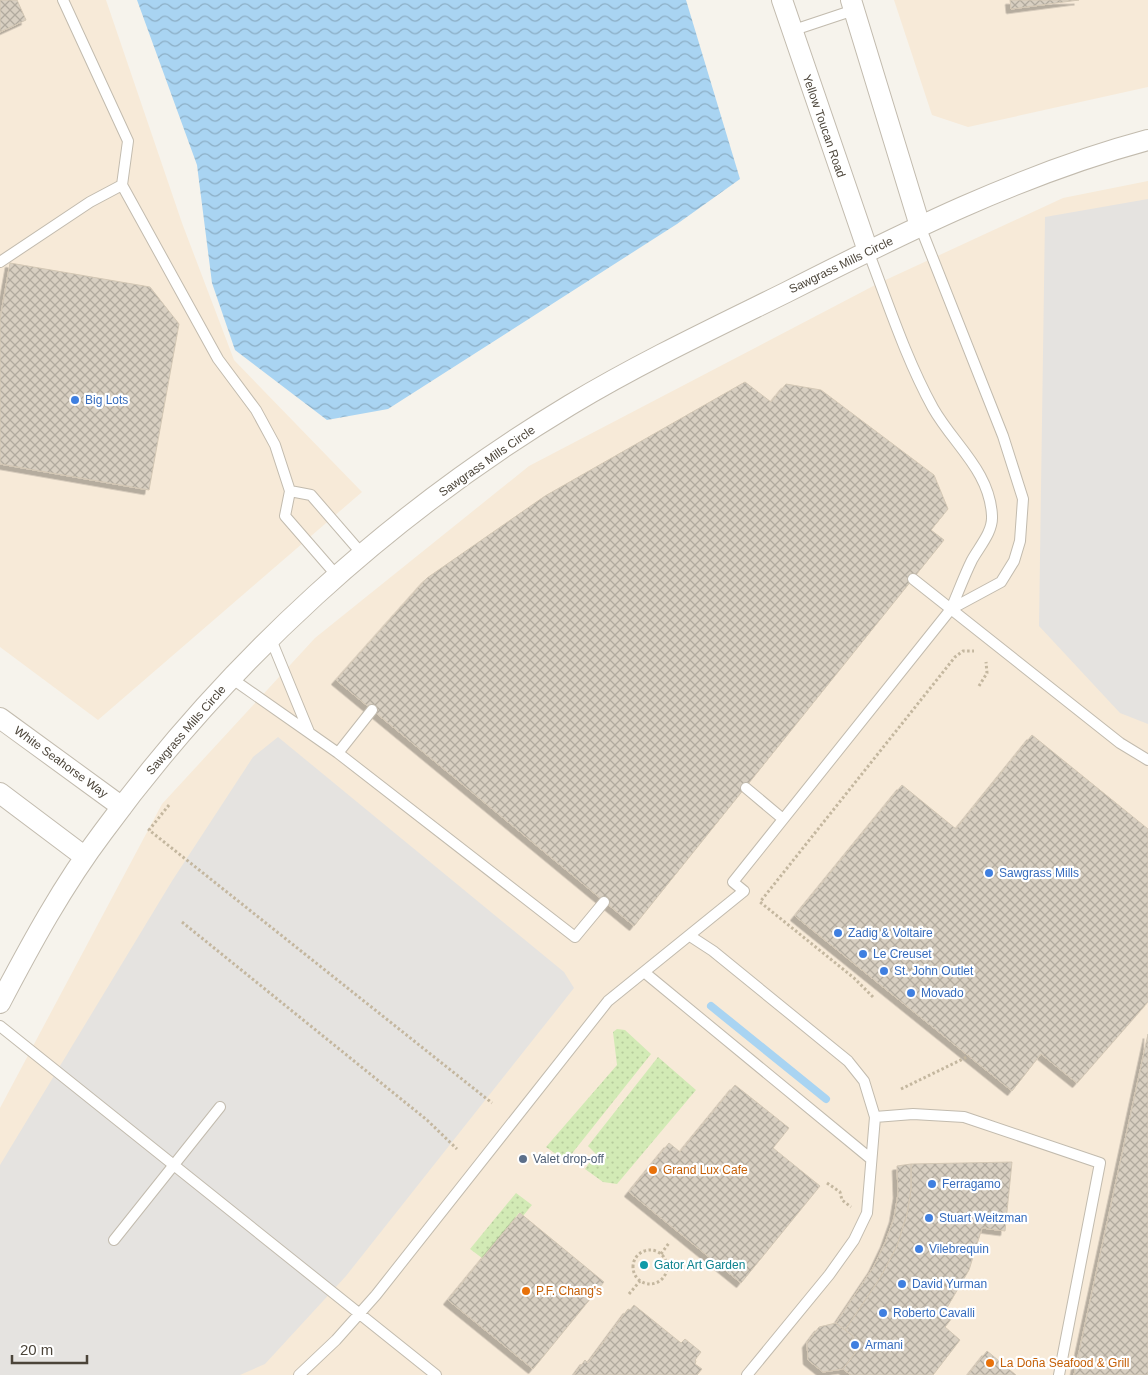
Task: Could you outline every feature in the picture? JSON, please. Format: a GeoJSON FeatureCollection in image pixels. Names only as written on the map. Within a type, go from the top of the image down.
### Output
{"type":"FeatureCollection","features":[{"type":"Feature","properties":{"kind":"street","name":"Yellow Toucan Road"},"geometry":{"type":"LineString","coordinates":[[782,0],[791,31],[868,251]]}},
{"type":"Feature","properties":{"kind":"street"},"geometry":{"type":"LineString","coordinates":[[852,5],[920,226]]}},
{"type":"Feature","properties":{"kind":"street","name":"Sawgrass Mills Circle"},"geometry":{"type":"LineString","coordinates":[[0,1003],[36,935],[85,857],[186,727],[270,638],[363,555],[462,478],[572,404],[653,359],[868,251],[920,226],[1052,171],[1148,140]]}},
{"type":"Feature","properties":{"kind":"street","name":"White Seahorse Way"},"geometry":{"type":"LineString","coordinates":[[0,718],[122,807]]}},
{"type":"Feature","properties":{"kind":"street"},"geometry":{"type":"LineString","coordinates":[[0,793],[85,857]]}},
{"type":"Feature","properties":{"kind":"lane"},"geometry":{"type":"LineString","coordinates":[[63,0],[128,141],[122,185],[218,358],[256,410],[271,438],[290,491],[285,516],[338,577]]}},
{"type":"Feature","properties":{"kind":"lane"},"geometry":{"type":"LineString","coordinates":[[791,31],[852,5]]}},
{"type":"Feature","properties":{"kind":"lane"},"geometry":{"type":"LineString","coordinates":[[0,262],[90,202],[122,185]]}},
{"type":"Feature","properties":{"kind":"lane"},"geometry":{"type":"LineString","coordinates":[[920,226],[1003,436],[1023,499],[1020,541],[1014,561],[1001,582],[951,609]]}},
{"type":"Feature","properties":{"kind":"lane"},"geometry":{"type":"LineString","coordinates":[[299,1375],[336,1340],[359,1314],[608,1001],[744,891],[733,882],[951,609],[972,560],[988,535],[993,518],[988,490],[974,465],[934,409],[905,346],[868,251]]}},
{"type":"Feature","properties":{"kind":"lane"},"geometry":{"type":"LineString","coordinates":[[290,491],[311,495],[363,555]]}},
{"type":"Feature","properties":{"kind":"lane"},"geometry":{"type":"LineString","coordinates":[[913,579],[1120,742],[1148,760]]}},
{"type":"Feature","properties":{"kind":"lane"},"geometry":{"type":"LineString","coordinates":[[270,638],[310,733]]}},
{"type":"Feature","properties":{"kind":"lane"},"geometry":{"type":"LineString","coordinates":[[231,678],[338,753],[576,936],[604,902]]}},
{"type":"Feature","properties":{"kind":"lane"},"geometry":{"type":"LineString","coordinates":[[338,753],[372,710]]}},
{"type":"Feature","properties":{"kind":"lane"},"geometry":{"type":"LineString","coordinates":[[746,788],[783,819]]}},
{"type":"Feature","properties":{"kind":"lane"},"geometry":{"type":"LineString","coordinates":[[690,936],[713,951],[848,1061],[864,1081],[875,1117],[867,1213],[854,1240],[824,1281],[747,1375]]}},
{"type":"Feature","properties":{"kind":"lane"},"geometry":{"type":"LineString","coordinates":[[644,972],[871,1159]]}},
{"type":"Feature","properties":{"kind":"lane"},"geometry":{"type":"LineString","coordinates":[[0,1026],[436,1375]]}},
{"type":"Feature","properties":{"kind":"lane"},"geometry":{"type":"LineString","coordinates":[[114,1240],[220,1107]]}},
{"type":"Feature","properties":{"kind":"lane"},"geometry":{"type":"LineString","coordinates":[[875,1117],[913,1114],[964,1117],[1100,1163],[1059,1375]]}},
{"type":"Feature","properties":{"kind":"path"},"geometry":{"type":"LineString","coordinates":[[873,998],[847,972],[760,902],[955,657],[963,651],[972,650],[981,655]]}},
{"type":"Feature","properties":{"kind":"path"},"geometry":{"type":"LineString","coordinates":[[979,686],[987,673],[988,663],[984,659]]}},
{"type":"Feature","properties":{"kind":"path"},"geometry":{"type":"LineString","coordinates":[[169,805],[148,830],[492,1103]]}},
{"type":"Feature","properties":{"kind":"path"},"geometry":{"type":"LineString","coordinates":[[182,922],[426,1120],[457,1148]]}},
{"type":"Feature","properties":{"kind":"path"},"geometry":{"type":"LineString","coordinates":[[901,1088],[969,1056]]}},
{"type":"Feature","properties":{"kind":"path"},"geometry":{"type":"LineString","coordinates":[[827,1183],[840,1192],[842,1200],[854,1209]]}},
{"type":"Feature","properties":{"kind":"path"},"geometry":{"type":"LineString","coordinates":[[661,1254],[669,1243]]}},
{"type":"Feature","properties":{"kind":"path"},"geometry":{"type":"LineString","coordinates":[[650,1250],[661,1254],[667,1263],[667,1269],[662,1280],[652,1284],[640,1281],[633,1274],[632,1268],[636,1257],[640,1253],[650,1250]]}},
{"type":"Feature","properties":{"kind":"path"},"geometry":{"type":"LineString","coordinates":[[629,1294],[640,1281]]}},
{"type":"Feature","properties":{"kind":"shaded area"},"geometry":{"type":"Polygon","coordinates":[[[0,0],[106,0],[182,223],[234,360],[362,492],[98,720],[0,647],[0,0]]]}},
{"type":"Feature","properties":{"kind":"shaded area"},"geometry":{"type":"Polygon","coordinates":[[[894,0],[1148,0],[1148,87],[968,127],[932,115],[894,0]]]}},
{"type":"Feature","properties":{"kind":"shaded area","name":"Sawgrass Mills"},"geometry":{"type":"Polygon","coordinates":[[[1148,181],[1148,1375],[0,1375],[0,1108],[162,804],[315,638],[529,466],[879,283],[1063,198],[1148,181]]]}},
{"type":"Feature","properties":{"kind":"shaded area"},"geometry":{"type":"Polygon","coordinates":[[[1148,199],[1148,724],[1120,713],[1039,626],[1045,217],[1148,199]]]}},
{"type":"Feature","properties":{"kind":"shaded area"},"geometry":{"type":"Polygon","coordinates":[[[278,737],[564,972],[574,988],[346,1276],[265,1364],[240,1375],[0,1375],[0,1165],[172,881],[253,757],[278,737]]]}},
{"type":"Feature","properties":{"kind":"green space"},"geometry":{"type":"Polygon","coordinates":[[[617,1029],[625,1030],[651,1054],[566,1161],[546,1147],[617,1065],[613,1032],[617,1029]]]}},
{"type":"Feature","properties":{"kind":"green space"},"geometry":{"type":"Polygon","coordinates":[[[658,1057],[696,1090],[617,1184],[603,1182],[585,1169],[596,1154],[588,1146],[658,1057]]]}},
{"type":"Feature","properties":{"kind":"green space"},"geometry":{"type":"Polygon","coordinates":[[[516,1193],[532,1205],[523,1216],[519,1213],[482,1258],[470,1249],[516,1193]]]}},
{"type":"Feature","properties":{"kind":"water"},"geometry":{"type":"Polygon","coordinates":[[[137,0],[686,0],[740,179],[677,224],[388,409],[327,420],[235,350],[212,283],[197,165],[137,0]]]}},
{"type":"Feature","properties":{"kind":"building"},"geometry":{"type":"Polygon","coordinates":[[[0,0],[17,0],[26,20],[0,32],[0,0]]]}},
{"type":"Feature","properties":{"kind":"building"},"geometry":{"type":"Polygon","coordinates":[[[1010,0],[1079,0],[1011,9],[1010,0]]]}},
{"type":"Feature","properties":{"kind":"building"},"geometry":{"type":"Polygon","coordinates":[[[10,263],[150,287],[179,324],[149,490],[0,464],[0,319],[10,263]]]}},
{"type":"Feature","properties":{"kind":"building"},"geometry":{"type":"Polygon","coordinates":[[[745,382],[771,402],[786,384],[821,390],[934,475],[948,509],[931,530],[944,540],[634,926],[336,680],[427,578],[545,496],[745,382]]]}},
{"type":"Feature","properties":{"kind":"building","name":"Sawgrass Mills"},"geometry":{"type":"Polygon","coordinates":[[[1032,735],[1148,829],[1148,1002],[1077,1083],[1041,1054],[1012,1091],[795,916],[902,785],[956,829],[1032,735]]]}},
{"type":"Feature","properties":{"kind":"building"},"geometry":{"type":"Polygon","coordinates":[[[1148,1034],[1148,1375],[1074,1375],[1148,1034]]]}},
{"type":"Feature","properties":{"kind":"building"},"geometry":{"type":"Polygon","coordinates":[[[735,1085],[789,1128],[773,1148],[820,1186],[741,1283],[629,1192],[669,1143],[680,1152],[735,1085]]]}},
{"type":"Feature","properties":{"kind":"building"},"geometry":{"type":"Polygon","coordinates":[[[1012,1162],[1005,1231],[982,1228],[969,1270],[945,1311],[952,1318],[945,1327],[960,1340],[933,1375],[851,1375],[843,1369],[855,1353],[853,1336],[845,1330],[880,1278],[897,1246],[907,1214],[911,1190],[911,1164],[1012,1162]]]}},
{"type":"Feature","properties":{"kind":"building"},"geometry":{"type":"Polygon","coordinates":[[[911,1164],[911,1190],[907,1214],[897,1246],[880,1278],[845,1330],[836,1323],[873,1268],[894,1218],[898,1194],[897,1166],[911,1164]]]}},
{"type":"Feature","properties":{"kind":"building","name":"P.F. Chang's"},"geometry":{"type":"Polygon","coordinates":[[[520,1213],[604,1282],[533,1369],[448,1300],[520,1213]]]}},
{"type":"Feature","properties":{"kind":"building"},"geometry":{"type":"Polygon","coordinates":[[[634,1305],[681,1343],[685,1339],[701,1352],[695,1360],[695,1364],[702,1369],[697,1375],[574,1375],[585,1360],[588,1363],[628,1309],[630,1310],[634,1305]]]}},
{"type":"Feature","properties":{"kind":"building"},"geometry":{"type":"Polygon","coordinates":[[[836,1323],[853,1336],[855,1353],[843,1369],[823,1372],[808,1360],[807,1343],[819,1327],[836,1323]]]}},
{"type":"Feature","properties":{"kind":"building","name":"La Doña Seafood & Grill"},"geometry":{"type":"Polygon","coordinates":[[[987,1351],[1016,1375],[968,1375],[987,1351]]]}},
{"type":"Feature","properties":{"kind":"waterway"},"geometry":{"type":"LineString","coordinates":[[711,1006],[826,1099]]}},
{"type":"Feature","properties":{"kind":"place","name":"Big Lots"},"geometry":{"type":"Point","coordinates":[75,400]}},
{"type":"Feature","properties":{"kind":"place","name":"Sawgrass Mills"},"geometry":{"type":"Point","coordinates":[989,873]}},
{"type":"Feature","properties":{"kind":"place","name":"Zadig & Voltaire"},"geometry":{"type":"Point","coordinates":[838,933]}},
{"type":"Feature","properties":{"kind":"place","name":"Le Creuset"},"geometry":{"type":"Point","coordinates":[863,954]}},
{"type":"Feature","properties":{"kind":"place","name":"St. John Outlet"},"geometry":{"type":"Point","coordinates":[884,971]}},
{"type":"Feature","properties":{"kind":"place","name":"Movado"},"geometry":{"type":"Point","coordinates":[911,993]}},
{"type":"Feature","properties":{"kind":"place","name":"Valet drop-off"},"geometry":{"type":"Point","coordinates":[523,1159]}},
{"type":"Feature","properties":{"kind":"place","name":"Grand Lux Cafe"},"geometry":{"type":"Point","coordinates":[653,1170]}},
{"type":"Feature","properties":{"kind":"place","name":"Ferragamo"},"geometry":{"type":"Point","coordinates":[932,1184]}},
{"type":"Feature","properties":{"kind":"place","name":"Stuart Weitzman"},"geometry":{"type":"Point","coordinates":[929,1218]}},
{"type":"Feature","properties":{"kind":"place","name":"Vilebrequin"},"geometry":{"type":"Point","coordinates":[919,1249]}},
{"type":"Feature","properties":{"kind":"place","name":"Gator Art Garden"},"geometry":{"type":"Point","coordinates":[644,1265]}},
{"type":"Feature","properties":{"kind":"place","name":"David Yurman"},"geometry":{"type":"Point","coordinates":[902,1284]}},
{"type":"Feature","properties":{"kind":"place","name":"P.F. Chang's"},"geometry":{"type":"Point","coordinates":[526,1291]}},
{"type":"Feature","properties":{"kind":"place","name":"Roberto Cavalli"},"geometry":{"type":"Point","coordinates":[883,1313]}},
{"type":"Feature","properties":{"kind":"place","name":"Armani"},"geometry":{"type":"Point","coordinates":[855,1345]}},
{"type":"Feature","properties":{"kind":"place","name":"La Doña Seafood & Grill"},"geometry":{"type":"Point","coordinates":[990,1363]}}]}
